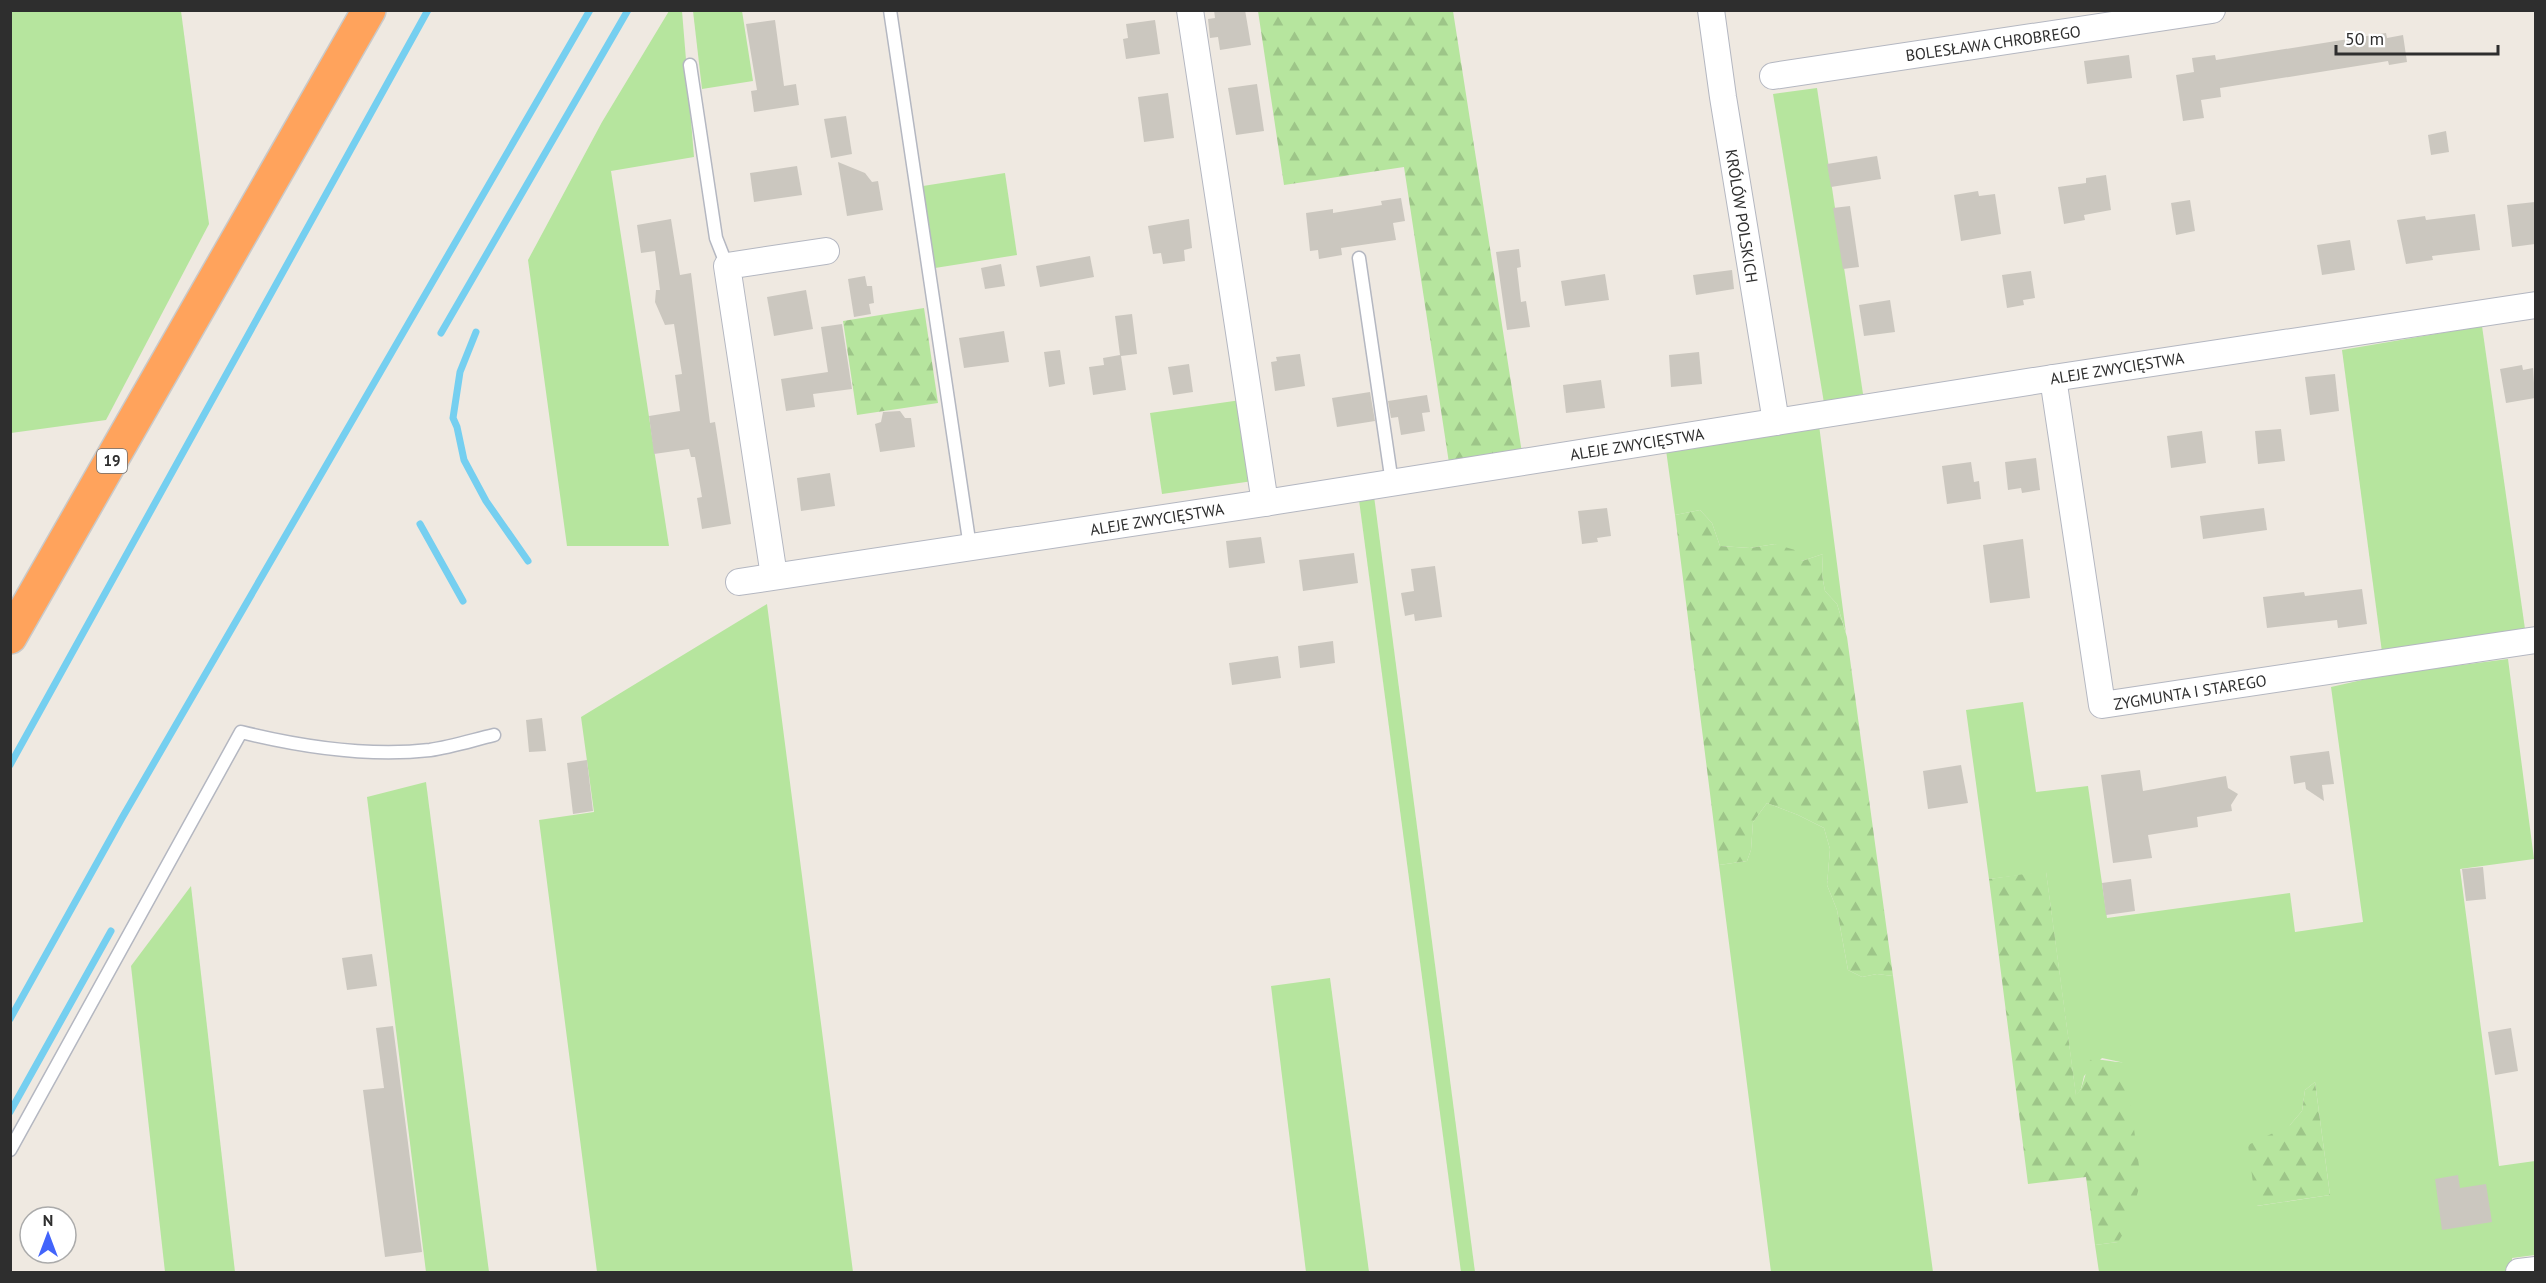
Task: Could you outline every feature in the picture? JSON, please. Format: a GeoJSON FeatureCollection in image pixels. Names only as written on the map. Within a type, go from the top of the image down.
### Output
{"type":"FeatureCollection","features":[{"type":"Feature","properties":{"kind":"highway","name":"19"},"geometry":{"type":"LineString","coordinates":[[10,637],[369,10]]}},
{"type":"Feature","properties":{"kind":"street"},"geometry":{"type":"LineString","coordinates":[[1190,10],[1265,503]]}},
{"type":"Feature","properties":{"kind":"street","name":"KRÓLÓW POLSKICH"},"geometry":{"type":"LineString","coordinates":[[1711,10],[1776,422]]}},
{"type":"Feature","properties":{"kind":"street","name":"BOLESŁAWA CHROBREGO"},"geometry":{"type":"LineString","coordinates":[[1773,76],[2212,10]]}},
{"type":"Feature","properties":{"kind":"street"},"geometry":{"type":"LineString","coordinates":[[774,576],[727,266],[826,251]]}},
{"type":"Feature","properties":{"kind":"street","name":"ALEJE ZWYCIĘSTWA"},"geometry":{"type":"LineString","coordinates":[[739,582],[1265,503],[2053,378],[2535,305]]}},
{"type":"Feature","properties":{"kind":"street","name":"ZYGMUNTA I STAREGO"},"geometry":{"type":"LineString","coordinates":[[2053,378],[2102,705],[2535,640]]}},
{"type":"Feature","properties":{"kind":"street"},"geometry":{"type":"LineString","coordinates":[[2519,1272],[2535,1270]]}},
{"type":"Feature","properties":{"kind":"lane"},"geometry":{"type":"LineString","coordinates":[[890,10],[970,547]]}},
{"type":"Feature","properties":{"kind":"lane"},"geometry":{"type":"LineString","coordinates":[[690,65],[716,238],[727,266]]}},
{"type":"Feature","properties":{"kind":"lane"},"geometry":{"type":"LineString","coordinates":[[1359,258],[1392,483]]}},
{"type":"Feature","properties":{"kind":"lane"},"geometry":{"type":"LineString","coordinates":[[10,1150],[242,732],[318,747],[382,752],[431,750],[494,735]]}},
{"type":"Feature","properties":{"kind":"green space"},"geometry":{"type":"Polygon","coordinates":[[[10,11],[181,11],[209,224],[106,420],[11,433],[10,11]]]}},
{"type":"Feature","properties":{"kind":"green space"},"geometry":{"type":"Polygon","coordinates":[[[669,11],[682,11],[694,157],[611,171],[669,546],[567,546],[528,260],[602,122],[669,11]]]}},
{"type":"Feature","properties":{"kind":"green space"},"geometry":{"type":"Polygon","coordinates":[[[693,11],[742,11],[753,81],[702,89],[693,11]]]}},
{"type":"Feature","properties":{"kind":"green space"},"geometry":{"type":"Polygon","coordinates":[[[1258,11],[1453,11],[1522,453],[1449,463],[1404,167],[1284,185],[1258,11]]]}},
{"type":"Feature","properties":{"kind":"green space"},"geometry":{"type":"Polygon","coordinates":[[[1817,88],[1863,394],[1824,403],[1773,94],[1817,88]]]}},
{"type":"Feature","properties":{"kind":"green space"},"geometry":{"type":"Polygon","coordinates":[[[1005,173],[1017,255],[935,268],[923,186],[1005,173]]]}},
{"type":"Feature","properties":{"kind":"green space"},"geometry":{"type":"Polygon","coordinates":[[[924,308],[938,403],[857,415],[843,321],[924,308]]]}},
{"type":"Feature","properties":{"kind":"green space"},"geometry":{"type":"Polygon","coordinates":[[[2482,326],[2525,629],[2382,652],[2342,350],[2482,326]]]}},
{"type":"Feature","properties":{"kind":"green space"},"geometry":{"type":"Polygon","coordinates":[[[1241,400],[1253,481],[1162,494],[1150,413],[1241,400]]]}},
{"type":"Feature","properties":{"kind":"green space"},"geometry":{"type":"Polygon","coordinates":[[[1819,425],[1846,633],[1837,604],[1825,591],[1822,575],[1823,554],[1802,561],[1775,544],[1750,548],[1720,546],[1712,523],[1700,510],[1675,515],[1666,450],[1819,425]]]}},
{"type":"Feature","properties":{"kind":"green space"},"geometry":{"type":"Polygon","coordinates":[[[1374,496],[1475,1272],[1461,1272],[1359,500],[1374,496]]]}},
{"type":"Feature","properties":{"kind":"green space"},"geometry":{"type":"Polygon","coordinates":[[[1700,510],[1712,523],[1720,546],[1750,548],[1775,544],[1795,550],[1802,561],[1823,554],[1822,575],[1825,591],[1837,604],[1847,637],[1893,976],[1877,974],[1862,977],[1848,970],[1837,910],[1827,885],[1830,849],[1824,828],[1767,803],[1753,822],[1751,850],[1747,861],[1719,865],[1675,515],[1700,510]]]}},
{"type":"Feature","properties":{"kind":"green space"},"geometry":{"type":"Polygon","coordinates":[[[767,604],[853,1272],[597,1272],[539,820],[594,812],[581,717],[767,604]]]}},
{"type":"Feature","properties":{"kind":"green space"},"geometry":{"type":"Polygon","coordinates":[[[2508,659],[2534,859],[2460,869],[2499,1166],[2535,1161],[2535,1255],[2512,1258],[2513,1272],[2099,1272],[2095,1245],[2118,1242],[2125,1063],[2102,1058],[2084,1076],[2081,1089],[2076,1096],[2046,872],[1989,879],[1966,710],[2023,702],[2036,792],[2088,786],[2107,918],[2290,893],[2295,932],[2363,922],[2331,687],[2384,675],[2508,659]],[[2315,1082],[2305,1090],[2302,1111],[2290,1125],[2257,1206],[2330,1195],[2315,1082]]]}},
{"type":"Feature","properties":{"kind":"green space"},"geometry":{"type":"Polygon","coordinates":[[[426,782],[489,1272],[426,1272],[367,797],[426,782]]]}},
{"type":"Feature","properties":{"kind":"green space"},"geometry":{"type":"Polygon","coordinates":[[[1767,803],[1824,828],[1830,849],[1827,885],[1837,910],[1848,970],[1862,977],[1877,974],[1893,976],[1933,1272],[1771,1272],[1719,865],[1747,861],[1751,850],[1753,822],[1767,803]]]}},
{"type":"Feature","properties":{"kind":"green space"},"geometry":{"type":"Polygon","coordinates":[[[2046,871],[2076,1095],[2081,1089],[2090,1060],[2125,1062],[2141,1181],[2128,1226],[2118,1242],[2095,1245],[2086,1177],[2028,1184],[1989,879],[2046,871]]]}},
{"type":"Feature","properties":{"kind":"green space"},"geometry":{"type":"Polygon","coordinates":[[[191,886],[235,1272],[165,1272],[131,966],[191,886]]]}},
{"type":"Feature","properties":{"kind":"green space"},"geometry":{"type":"Polygon","coordinates":[[[1330,978],[1369,1272],[1306,1272],[1271,986],[1330,978]]]}},
{"type":"Feature","properties":{"kind":"green space"},"geometry":{"type":"Polygon","coordinates":[[[2315,1082],[2330,1195],[2256,1206],[2248,1145],[2290,1125],[2302,1111],[2305,1090],[2315,1082]]]}},
{"type":"Feature","properties":{"kind":"building"},"geometry":{"type":"Polygon","coordinates":[[[1214,10],[1245,10],[1251,45],[1220,50],[1218,37],[1210,38],[1208,19],[1215,18],[1214,10]]]}},
{"type":"Feature","properties":{"kind":"building"},"geometry":{"type":"Polygon","coordinates":[[[775,20],[784,86],[796,84],[799,105],[754,112],[751,91],[757,90],[746,24],[775,20]]]}},
{"type":"Feature","properties":{"kind":"building"},"geometry":{"type":"Polygon","coordinates":[[[1155,20],[1160,54],[1126,59],[1123,39],[1128,38],[1126,24],[1155,20]]]}},
{"type":"Feature","properties":{"kind":"building"},"geometry":{"type":"Polygon","coordinates":[[[2386,33],[2387,38],[2403,35],[2407,62],[2389,65],[2388,61],[2220,88],[2221,97],[2201,100],[2204,118],[2183,121],[2176,75],[2194,72],[2192,58],[2215,55],[2216,60],[2386,33]]]}},
{"type":"Feature","properties":{"kind":"building"},"geometry":{"type":"Polygon","coordinates":[[[2129,55],[2132,78],[2087,84],[2084,61],[2129,55]]]}},
{"type":"Feature","properties":{"kind":"building"},"geometry":{"type":"Polygon","coordinates":[[[1257,84],[1264,131],[1236,135],[1228,88],[1257,84]]]}},
{"type":"Feature","properties":{"kind":"building"},"geometry":{"type":"Polygon","coordinates":[[[1168,93],[1174,138],[1144,142],[1138,97],[1168,93]]]}},
{"type":"Feature","properties":{"kind":"building"},"geometry":{"type":"Polygon","coordinates":[[[846,116],[852,154],[831,158],[824,119],[846,116]]]}},
{"type":"Feature","properties":{"kind":"building"},"geometry":{"type":"Polygon","coordinates":[[[2446,131],[2449,152],[2431,155],[2428,135],[2446,131]]]}},
{"type":"Feature","properties":{"kind":"building"},"geometry":{"type":"Polygon","coordinates":[[[1877,156],[1881,179],[1831,187],[1827,164],[1877,156]]]}},
{"type":"Feature","properties":{"kind":"building"},"geometry":{"type":"Polygon","coordinates":[[[838,162],[865,173],[872,182],[878,181],[883,210],[847,216],[838,162]]]}},
{"type":"Feature","properties":{"kind":"building"},"geometry":{"type":"Polygon","coordinates":[[[797,166],[802,195],[754,202],[750,173],[797,166]]]}},
{"type":"Feature","properties":{"kind":"building"},"geometry":{"type":"Polygon","coordinates":[[[2106,175],[2111,210],[2084,215],[2085,220],[2064,224],[2058,187],[2086,183],[2086,178],[2106,175]]]}},
{"type":"Feature","properties":{"kind":"building"},"geometry":{"type":"Polygon","coordinates":[[[1978,191],[1979,196],[1995,194],[2001,234],[1961,241],[1954,195],[1978,191]]]}},
{"type":"Feature","properties":{"kind":"building"},"geometry":{"type":"Polygon","coordinates":[[[1401,198],[1405,221],[1393,223],[1396,240],[1341,248],[1342,255],[1319,259],[1318,250],[1310,251],[1306,213],[1333,209],[1333,213],[1382,205],[1381,201],[1401,198]]]}},
{"type":"Feature","properties":{"kind":"building"},"geometry":{"type":"Polygon","coordinates":[[[2190,200],[2195,231],[2176,235],[2171,203],[2190,200]]]}},
{"type":"Feature","properties":{"kind":"building"},"geometry":{"type":"Polygon","coordinates":[[[2535,202],[2535,244],[2512,247],[2507,205],[2535,202]]]}},
{"type":"Feature","properties":{"kind":"building"},"geometry":{"type":"Polygon","coordinates":[[[1850,206],[1859,267],[1843,269],[1833,208],[1850,206]]]}},
{"type":"Feature","properties":{"kind":"building"},"geometry":{"type":"Polygon","coordinates":[[[2475,214],[2480,250],[2432,256],[2433,260],[2406,264],[2397,220],[2425,216],[2426,220],[2475,214]]]}},
{"type":"Feature","properties":{"kind":"building"},"geometry":{"type":"Polygon","coordinates":[[[671,219],[680,275],[691,273],[710,423],[715,422],[731,524],[702,529],[697,498],[702,497],[695,457],[691,457],[689,449],[654,454],[649,416],[680,411],[675,375],[682,374],[674,324],[665,325],[655,302],[656,290],[660,290],[655,251],[641,253],[637,225],[671,219]]]}},
{"type":"Feature","properties":{"kind":"building"},"geometry":{"type":"Polygon","coordinates":[[[1189,219],[1192,248],[1184,250],[1185,261],[1163,264],[1161,253],[1153,254],[1148,226],[1189,219]]]}},
{"type":"Feature","properties":{"kind":"building"},"geometry":{"type":"Polygon","coordinates":[[[2350,240],[2355,270],[2322,275],[2317,245],[2350,240]]]}},
{"type":"Feature","properties":{"kind":"building"},"geometry":{"type":"Polygon","coordinates":[[[1519,249],[1521,267],[1517,268],[1521,302],[1526,301],[1530,327],[1507,330],[1496,252],[1519,249]]]}},
{"type":"Feature","properties":{"kind":"building"},"geometry":{"type":"Polygon","coordinates":[[[1090,256],[1094,277],[1040,287],[1036,266],[1090,256]]]}},
{"type":"Feature","properties":{"kind":"building"},"geometry":{"type":"Polygon","coordinates":[[[1001,264],[1005,286],[985,289],[981,268],[1001,264]]]}},
{"type":"Feature","properties":{"kind":"building"},"geometry":{"type":"Polygon","coordinates":[[[1732,270],[1734,289],[1696,295],[1693,275],[1732,270]]]}},
{"type":"Feature","properties":{"kind":"building"},"geometry":{"type":"Polygon","coordinates":[[[2031,271],[2035,298],[2023,300],[2024,305],[2007,308],[2002,275],[2031,271]]]}},
{"type":"Feature","properties":{"kind":"building"},"geometry":{"type":"Polygon","coordinates":[[[1605,274],[1609,300],[1565,306],[1561,281],[1605,274]]]}},
{"type":"Feature","properties":{"kind":"building"},"geometry":{"type":"Polygon","coordinates":[[[865,276],[867,286],[872,286],[874,303],[869,304],[871,314],[854,317],[848,279],[865,276]]]}},
{"type":"Feature","properties":{"kind":"building"},"geometry":{"type":"Polygon","coordinates":[[[806,290],[813,329],[774,336],[767,297],[806,290]]]}},
{"type":"Feature","properties":{"kind":"building"},"geometry":{"type":"Polygon","coordinates":[[[1890,300],[1895,332],[1864,336],[1859,305],[1890,300]]]}},
{"type":"Feature","properties":{"kind":"building"},"geometry":{"type":"Polygon","coordinates":[[[1132,314],[1137,354],[1121,356],[1126,390],[1093,395],[1089,367],[1104,365],[1103,358],[1120,355],[1115,316],[1132,314]]]}},
{"type":"Feature","properties":{"kind":"building"},"geometry":{"type":"Polygon","coordinates":[[[842,324],[852,389],[813,394],[815,407],[786,411],[781,379],[828,372],[821,327],[842,324]]]}},
{"type":"Feature","properties":{"kind":"building"},"geometry":{"type":"Polygon","coordinates":[[[1004,331],[1009,362],[964,368],[959,338],[1004,331]]]}},
{"type":"Feature","properties":{"kind":"building"},"geometry":{"type":"Polygon","coordinates":[[[1060,350],[1065,384],[1049,387],[1044,352],[1060,350]]]}},
{"type":"Feature","properties":{"kind":"building"},"geometry":{"type":"Polygon","coordinates":[[[1699,352],[1702,384],[1671,387],[1669,355],[1699,352]]]}},
{"type":"Feature","properties":{"kind":"building"},"geometry":{"type":"Polygon","coordinates":[[[1300,354],[1305,386],[1275,391],[1271,362],[1277,361],[1276,357],[1300,354]]]}},
{"type":"Feature","properties":{"kind":"building"},"geometry":{"type":"Polygon","coordinates":[[[1189,364],[1193,392],[1173,395],[1168,367],[1189,364]]]}},
{"type":"Feature","properties":{"kind":"building"},"geometry":{"type":"Polygon","coordinates":[[[2522,365],[2523,370],[2533,368],[2535,398],[2506,403],[2500,369],[2522,365]]]}},
{"type":"Feature","properties":{"kind":"building"},"geometry":{"type":"Polygon","coordinates":[[[2335,374],[2339,411],[2310,415],[2305,377],[2335,374]]]}},
{"type":"Feature","properties":{"kind":"building"},"geometry":{"type":"Polygon","coordinates":[[[1601,380],[1605,408],[1566,413],[1563,385],[1601,380]]]}},
{"type":"Feature","properties":{"kind":"building"},"geometry":{"type":"Polygon","coordinates":[[[1370,392],[1375,421],[1337,427],[1332,398],[1370,392]]]}},
{"type":"Feature","properties":{"kind":"building"},"geometry":{"type":"Polygon","coordinates":[[[1427,395],[1430,412],[1422,413],[1425,431],[1401,435],[1398,417],[1391,418],[1388,401],[1427,395]]]}},
{"type":"Feature","properties":{"kind":"building"},"geometry":{"type":"Polygon","coordinates":[[[900,411],[905,418],[911,418],[915,447],[880,452],[875,424],[881,422],[883,412],[900,411]]]}},
{"type":"Feature","properties":{"kind":"building"},"geometry":{"type":"Polygon","coordinates":[[[2281,429],[2285,461],[2258,464],[2255,431],[2281,429]]]}},
{"type":"Feature","properties":{"kind":"building"},"geometry":{"type":"Polygon","coordinates":[[[2202,431],[2206,463],[2171,468],[2167,436],[2202,431]]]}},
{"type":"Feature","properties":{"kind":"building"},"geometry":{"type":"Polygon","coordinates":[[[2036,458],[2040,490],[2022,493],[2021,488],[2008,490],[2005,462],[2036,458]]]}},
{"type":"Feature","properties":{"kind":"building"},"geometry":{"type":"Polygon","coordinates":[[[1971,462],[1974,482],[1979,481],[1981,499],[1947,504],[1942,466],[1971,462]]]}},
{"type":"Feature","properties":{"kind":"building"},"geometry":{"type":"Polygon","coordinates":[[[830,473],[835,506],[801,511],[797,478],[830,473]]]}},
{"type":"Feature","properties":{"kind":"building"},"geometry":{"type":"Polygon","coordinates":[[[1607,508],[1611,536],[1597,538],[1598,542],[1582,544],[1578,511],[1607,508]]]}},
{"type":"Feature","properties":{"kind":"building"},"geometry":{"type":"Polygon","coordinates":[[[2264,508],[2267,530],[2203,539],[2200,516],[2264,508]]]}},
{"type":"Feature","properties":{"kind":"building"},"geometry":{"type":"Polygon","coordinates":[[[1261,537],[1265,563],[1229,568],[1226,541],[1261,537]]]}},
{"type":"Feature","properties":{"kind":"building"},"geometry":{"type":"Polygon","coordinates":[[[2023,539],[2030,598],[1990,603],[1983,545],[2023,539]]]}},
{"type":"Feature","properties":{"kind":"building"},"geometry":{"type":"Polygon","coordinates":[[[1354,553],[1358,583],[1303,591],[1299,560],[1354,553]]]}},
{"type":"Feature","properties":{"kind":"building"},"geometry":{"type":"Polygon","coordinates":[[[1435,566],[1442,617],[1415,621],[1414,614],[1405,616],[1401,593],[1414,591],[1411,569],[1435,566]]]}},
{"type":"Feature","properties":{"kind":"building"},"geometry":{"type":"Polygon","coordinates":[[[2362,589],[2367,624],[2338,628],[2337,620],[2267,628],[2263,597],[2304,592],[2305,596],[2362,589]]]}},
{"type":"Feature","properties":{"kind":"building"},"geometry":{"type":"Polygon","coordinates":[[[1333,641],[1335,663],[1300,668],[1298,646],[1333,641]]]}},
{"type":"Feature","properties":{"kind":"building"},"geometry":{"type":"Polygon","coordinates":[[[1278,656],[1281,678],[1232,685],[1229,663],[1278,656]]]}},
{"type":"Feature","properties":{"kind":"building"},"geometry":{"type":"Polygon","coordinates":[[[542,718],[546,751],[529,752],[526,720],[542,718]]]}},
{"type":"Feature","properties":{"kind":"building"},"geometry":{"type":"Polygon","coordinates":[[[2329,751],[2334,784],[2322,785],[2324,801],[2306,789],[2305,782],[2294,784],[2290,756],[2329,751]]]}},
{"type":"Feature","properties":{"kind":"building"},"geometry":{"type":"Polygon","coordinates":[[[587,760],[593,811],[573,814],[567,763],[587,760]]]}},
{"type":"Feature","properties":{"kind":"building"},"geometry":{"type":"Polygon","coordinates":[[[1961,765],[1968,803],[1928,809],[1923,771],[1961,765]]]}},
{"type":"Feature","properties":{"kind":"building"},"geometry":{"type":"Polygon","coordinates":[[[2140,770],[2143,791],[2226,776],[2228,788],[2238,794],[2231,805],[2232,811],[2197,817],[2198,827],[2148,835],[2152,858],[2113,863],[2101,775],[2140,770]]]}},
{"type":"Feature","properties":{"kind":"building"},"geometry":{"type":"Polygon","coordinates":[[[2483,867],[2486,899],[2466,901],[2462,869],[2483,867]]]}},
{"type":"Feature","properties":{"kind":"building"},"geometry":{"type":"Polygon","coordinates":[[[2131,879],[2135,911],[2106,915],[2102,883],[2131,879]]]}},
{"type":"Feature","properties":{"kind":"building"},"geometry":{"type":"Polygon","coordinates":[[[372,954],[377,986],[347,990],[342,958],[372,954]]]}},
{"type":"Feature","properties":{"kind":"building"},"geometry":{"type":"Polygon","coordinates":[[[393,1026],[422,1252],[385,1257],[363,1090],[384,1088],[376,1028],[393,1026]]]}},
{"type":"Feature","properties":{"kind":"building"},"geometry":{"type":"Polygon","coordinates":[[[2511,1028],[2518,1071],[2495,1075],[2488,1032],[2511,1028]]]}},
{"type":"Feature","properties":{"kind":"building"},"geometry":{"type":"Polygon","coordinates":[[[2458,1175],[2460,1188],[2486,1184],[2492,1222],[2442,1230],[2435,1179],[2458,1175]]]}},
{"type":"Feature","properties":{"kind":"waterway"},"geometry":{"type":"LineString","coordinates":[[10,765],[428,10]]}},
{"type":"Feature","properties":{"kind":"waterway"},"geometry":{"type":"LineString","coordinates":[[10,1019],[122,818],[590,10]]}},
{"type":"Feature","properties":{"kind":"waterway"},"geometry":{"type":"LineString","coordinates":[[441,333],[628,10]]}},
{"type":"Feature","properties":{"kind":"waterway"},"geometry":{"type":"LineString","coordinates":[[476,332],[460,372],[453,418],[464,460],[486,501],[528,561]]}},
{"type":"Feature","properties":{"kind":"waterway"},"geometry":{"type":"LineString","coordinates":[[420,524],[463,601]]}},
{"type":"Feature","properties":{"kind":"waterway"},"geometry":{"type":"LineString","coordinates":[[10,1112],[111,931]]}}]}
